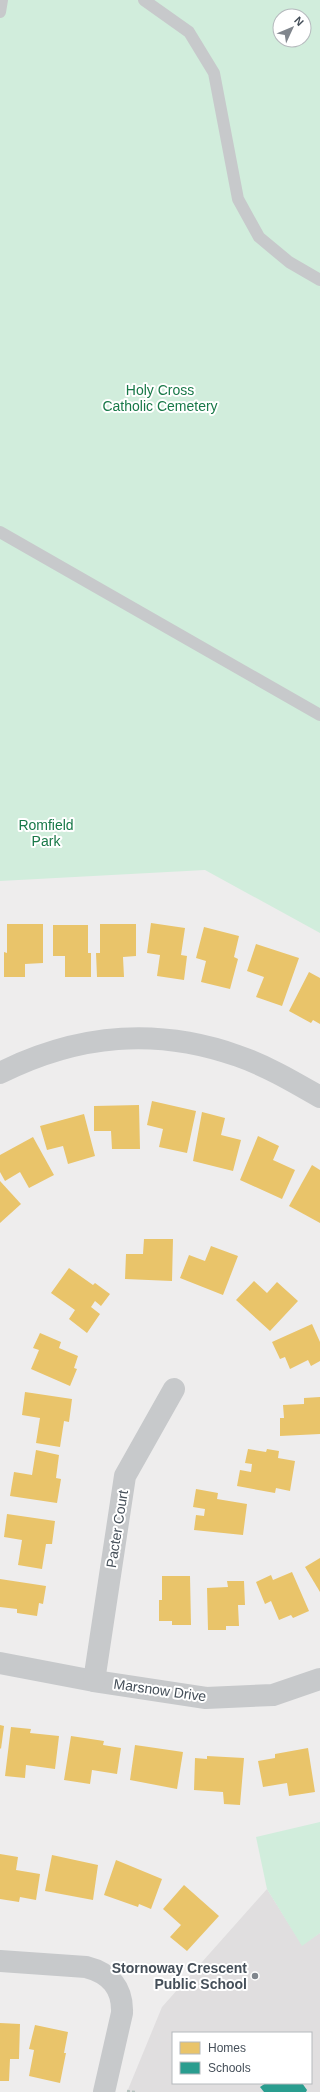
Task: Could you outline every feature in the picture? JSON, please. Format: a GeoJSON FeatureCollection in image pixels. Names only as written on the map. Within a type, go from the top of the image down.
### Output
{"type":"FeatureCollection","features":[{"type":"Feature","properties":{"kind":"street"},"geometry":{"type":"LineString","coordinates":[[0,1073],[27,1060],[60,1048],[94,1041],[130,1039],[167,1040],[202,1045],[239,1056],[280,1074],[320,1097]]}},
{"type":"Feature","properties":{"kind":"street","name":"Pacter Court"},"geometry":{"type":"LineString","coordinates":[[94,1681],[125,1476],[174,1389]]}},
{"type":"Feature","properties":{"kind":"street","name":"Marsnow Drive"},"geometry":{"type":"LineString","coordinates":[[0,1663],[94,1681],[206,1698],[274,1695],[320,1679]]}},
{"type":"Feature","properties":{"kind":"street"},"geometry":{"type":"LineString","coordinates":[[0,1961],[86,1967],[101,1972],[114,1982],[121,1997],[122,2013],[104,2092]]}},
{"type":"Feature","properties":{"kind":"lane"},"geometry":{"type":"LineString","coordinates":[[0,12],[2,0]]}},
{"type":"Feature","properties":{"kind":"lane"},"geometry":{"type":"LineString","coordinates":[[144,0],[189,32],[214,73],[238,199],[259,237],[289,262],[320,280]]}},
{"type":"Feature","properties":{"kind":"lane"},"geometry":{"type":"LineString","coordinates":[[0,532],[320,715]]}},
{"type":"Feature","properties":{"kind":"shaded area","name":"Stornoway Crescent Public School"},"geometry":{"type":"Polygon","coordinates":[[[267,1889],[302,1945],[320,1933],[320,2092],[127,2092],[162,2007],[267,1889]]]}},
{"type":"Feature","properties":{"kind":"green space","name":"Holy Cross Catholic Cemetery"},"geometry":{"type":"Polygon","coordinates":[[[0,0],[320,0],[320,933],[205,870],[0,881],[0,0]]]}},
{"type":"Feature","properties":{"kind":"green space"},"geometry":{"type":"Polygon","coordinates":[[[320,1822],[320,1933],[302,1946],[267,1889],[256,1837],[320,1822]]]}},
{"type":"Feature","properties":{"kind":"building: Homes"},"geometry":{"type":"Polygon","coordinates":[[[151,923],[185,928],[181,955],[187,956],[184,980],[157,976],[160,955],[147,953],[151,923]]]}},
{"type":"Feature","properties":{"kind":"building: Homes"},"geometry":{"type":"Polygon","coordinates":[[[7,924],[43,924],[43,963],[25,964],[25,977],[4,977],[4,952],[7,953],[7,924]]]}},
{"type":"Feature","properties":{"kind":"building: Homes"},"geometry":{"type":"Polygon","coordinates":[[[100,924],[136,924],[136,956],[123,957],[124,977],[97,977],[96,953],[100,953],[100,924]]]}},
{"type":"Feature","properties":{"kind":"building: Homes"},"geometry":{"type":"Polygon","coordinates":[[[53,925],[88,925],[88,953],[91,953],[91,977],[65,977],[65,956],[53,956],[53,925]]]}},
{"type":"Feature","properties":{"kind":"building: Homes"},"geometry":{"type":"Polygon","coordinates":[[[204,927],[239,936],[234,957],[238,959],[230,989],[201,982],[206,961],[196,958],[204,927]]]}},
{"type":"Feature","properties":{"kind":"building: Homes"},"geometry":{"type":"Polygon","coordinates":[[[256,944],[299,958],[282,1006],[256,997],[264,977],[247,971],[256,944]]]}},
{"type":"Feature","properties":{"kind":"building: Homes"},"geometry":{"type":"Polygon","coordinates":[[[309,972],[320,978],[320,1024],[313,1020],[311,1023],[289,1011],[309,972]]]}},
{"type":"Feature","properties":{"kind":"building: Homes"},"geometry":{"type":"Polygon","coordinates":[[[152,1101],[196,1111],[187,1153],[159,1147],[163,1129],[147,1125],[152,1101]]]}},
{"type":"Feature","properties":{"kind":"building: Homes"},"geometry":{"type":"Polygon","coordinates":[[[139,1105],[140,1149],[112,1149],[111,1131],[94,1131],[94,1106],[139,1105]]]}},
{"type":"Feature","properties":{"kind":"building: Homes"},"geometry":{"type":"Polygon","coordinates":[[[202,1112],[225,1118],[221,1135],[241,1140],[233,1171],[193,1161],[202,1112]]]}},
{"type":"Feature","properties":{"kind":"building: Homes"},"geometry":{"type":"Polygon","coordinates":[[[84,1114],[95,1156],[68,1164],[63,1146],[47,1150],[40,1126],[84,1114]]]}},
{"type":"Feature","properties":{"kind":"building: Homes"},"geometry":{"type":"Polygon","coordinates":[[[258,1136],[279,1146],[273,1160],[295,1170],[282,1199],[240,1180],[258,1136]]]}},
{"type":"Feature","properties":{"kind":"building: Homes"},"geometry":{"type":"Polygon","coordinates":[[[33,1137],[54,1175],[29,1188],[20,1172],[5,1181],[0,1172],[0,1155],[33,1137]]]}},
{"type":"Feature","properties":{"kind":"building: Homes"},"geometry":{"type":"Polygon","coordinates":[[[312,1165],[320,1170],[320,1223],[289,1206],[312,1165]]]}},
{"type":"Feature","properties":{"kind":"building: Homes"},"geometry":{"type":"Polygon","coordinates":[[[0,1181],[21,1204],[0,1223],[0,1181]]]}},
{"type":"Feature","properties":{"kind":"building: Homes"},"geometry":{"type":"Polygon","coordinates":[[[144,1239],[173,1239],[172,1281],[125,1279],[126,1254],[143,1254],[144,1239]]]}},
{"type":"Feature","properties":{"kind":"building: Homes"},"geometry":{"type":"Polygon","coordinates":[[[211,1246],[238,1256],[223,1295],[180,1278],[189,1255],[205,1261],[211,1246]]]}},
{"type":"Feature","properties":{"kind":"building: Homes"},"geometry":{"type":"Polygon","coordinates":[[[69,1268],[93,1285],[95,1283],[110,1294],[101,1306],[95,1301],[91,1307],[100,1314],[87,1333],[69,1319],[75,1310],[51,1293],[69,1268]]]}},
{"type":"Feature","properties":{"kind":"building: Homes"},"geometry":{"type":"Polygon","coordinates":[[[254,1281],[267,1293],[277,1282],[298,1301],[270,1331],[236,1300],[254,1281]]]}},
{"type":"Feature","properties":{"kind":"building: Homes"},"geometry":{"type":"Polygon","coordinates":[[[312,1324],[320,1342],[320,1361],[311,1366],[308,1360],[290,1369],[285,1357],[280,1359],[272,1342],[312,1324]]]}},
{"type":"Feature","properties":{"kind":"building: Homes"},"geometry":{"type":"Polygon","coordinates":[[[40,1333],[61,1342],[59,1348],[78,1356],[74,1368],[77,1369],[70,1386],[31,1369],[39,1350],[33,1348],[40,1333]]]}},
{"type":"Feature","properties":{"kind":"building: Homes"},"geometry":{"type":"Polygon","coordinates":[[[25,1392],[72,1399],[69,1422],[64,1421],[60,1447],[36,1443],[40,1418],[22,1415],[25,1392]]]}},
{"type":"Feature","properties":{"kind":"building: Homes"},"geometry":{"type":"Polygon","coordinates":[[[320,1397],[320,1434],[280,1436],[280,1418],[284,1418],[283,1405],[304,1404],[304,1398],[320,1397]]]}},
{"type":"Feature","properties":{"kind":"building: Homes"},"geometry":{"type":"Polygon","coordinates":[[[248,1449],[266,1452],[267,1449],[279,1451],[278,1458],[295,1461],[290,1491],[276,1488],[275,1493],[237,1486],[240,1470],[251,1472],[252,1464],[245,1463],[248,1449]]]}},
{"type":"Feature","properties":{"kind":"building: Homes"},"geometry":{"type":"Polygon","coordinates":[[[36,1450],[59,1455],[56,1478],[61,1479],[57,1503],[10,1496],[14,1472],[32,1475],[36,1450]]]}},
{"type":"Feature","properties":{"kind":"building: Homes"},"geometry":{"type":"Polygon","coordinates":[[[196,1489],[218,1493],[217,1499],[247,1504],[243,1535],[194,1530],[196,1515],[204,1516],[205,1509],[193,1507],[196,1489]]]}},
{"type":"Feature","properties":{"kind":"building: Homes"},"geometry":{"type":"Polygon","coordinates":[[[7,1514],[55,1521],[52,1544],[46,1544],[42,1569],[18,1565],[22,1540],[4,1537],[7,1514]]]}},
{"type":"Feature","properties":{"kind":"building: Homes"},"geometry":{"type":"Polygon","coordinates":[[[320,1558],[320,1592],[305,1567],[320,1558]]]}},
{"type":"Feature","properties":{"kind":"building: Homes"},"geometry":{"type":"Polygon","coordinates":[[[292,1572],[309,1611],[293,1618],[291,1615],[279,1620],[271,1601],[265,1604],[256,1582],[271,1575],[273,1580],[292,1572]]]}},
{"type":"Feature","properties":{"kind":"building: Homes"},"geometry":{"type":"Polygon","coordinates":[[[162,1576],[190,1576],[191,1625],[172,1625],[172,1621],[159,1621],[159,1600],[162,1600],[162,1576]]]}},
{"type":"Feature","properties":{"kind":"building: Homes"},"geometry":{"type":"Polygon","coordinates":[[[0,1579],[46,1586],[43,1604],[39,1603],[37,1616],[17,1613],[17,1609],[0,1607],[0,1579]]]}},
{"type":"Feature","properties":{"kind":"building: Homes"},"geometry":{"type":"Polygon","coordinates":[[[227,1581],[244,1581],[245,1605],[238,1605],[239,1626],[226,1626],[226,1630],[208,1630],[207,1588],[228,1587],[227,1581]]]}},
{"type":"Feature","properties":{"kind":"building: Homes"},"geometry":{"type":"Polygon","coordinates":[[[0,1725],[4,1726],[1,1749],[0,1748],[0,1725]]]}},
{"type":"Feature","properties":{"kind":"building: Homes"},"geometry":{"type":"Polygon","coordinates":[[[11,1727],[31,1729],[30,1733],[59,1736],[55,1769],[26,1765],[25,1778],[5,1776],[11,1727]]]}},
{"type":"Feature","properties":{"kind":"building: Homes"},"geometry":{"type":"Polygon","coordinates":[[[71,1736],[104,1741],[103,1745],[121,1748],[117,1774],[92,1770],[90,1784],[64,1780],[71,1736]]]}},
{"type":"Feature","properties":{"kind":"building: Homes"},"geometry":{"type":"Polygon","coordinates":[[[135,1745],[183,1752],[177,1789],[130,1780],[135,1745]]]}},
{"type":"Feature","properties":{"kind":"building: Homes"},"geometry":{"type":"Polygon","coordinates":[[[308,1748],[315,1792],[289,1796],[287,1783],[263,1787],[258,1761],[275,1758],[275,1754],[308,1748]]]}},
{"type":"Feature","properties":{"kind":"building: Homes"},"geometry":{"type":"Polygon","coordinates":[[[207,1756],[244,1758],[240,1805],[224,1804],[223,1792],[194,1790],[195,1758],[207,1759],[207,1756]]]}},
{"type":"Feature","properties":{"kind":"building: Homes"},"geometry":{"type":"Polygon","coordinates":[[[0,1854],[18,1857],[16,1870],[40,1874],[36,1900],[20,1897],[19,1902],[0,1899],[0,1854]]]}},
{"type":"Feature","properties":{"kind":"building: Homes"},"geometry":{"type":"Polygon","coordinates":[[[52,1855],[98,1865],[93,1900],[45,1891],[52,1855]]]}},
{"type":"Feature","properties":{"kind":"building: Homes"},"geometry":{"type":"Polygon","coordinates":[[[116,1860],[162,1879],[151,1909],[139,1904],[138,1907],[104,1895],[116,1860]]]}},
{"type":"Feature","properties":{"kind":"building: Homes"},"geometry":{"type":"Polygon","coordinates":[[[184,1885],[219,1916],[187,1951],[170,1937],[181,1925],[163,1909],[184,1885]]]}},
{"type":"Feature","properties":{"kind":"building: Homes"},"geometry":{"type":"Polygon","coordinates":[[[0,2023],[20,2024],[19,2059],[10,2059],[9,2081],[0,2081],[0,2023]]]}},
{"type":"Feature","properties":{"kind":"building: Homes"},"geometry":{"type":"Polygon","coordinates":[[[35,2025],[68,2032],[64,2053],[66,2053],[60,2083],[29,2076],[34,2050],[29,2049],[35,2025]]]}},
{"type":"Feature","properties":{"kind":"building: Schools"},"geometry":{"type":"Polygon","coordinates":[[[264,2084],[303,2084],[307,2090],[306,2092],[264,2092],[260,2087],[264,2084]]]}},
{"type":"Feature","properties":{"kind":"place","name":"Stornoway Crescent Public School"},"geometry":{"type":"Point","coordinates":[255,1976]}},
{"type":"Feature","properties":{"kind":"park label","name":"Romfield Park"},"geometry":{"type":"Point","coordinates":[46,834]}}]}
